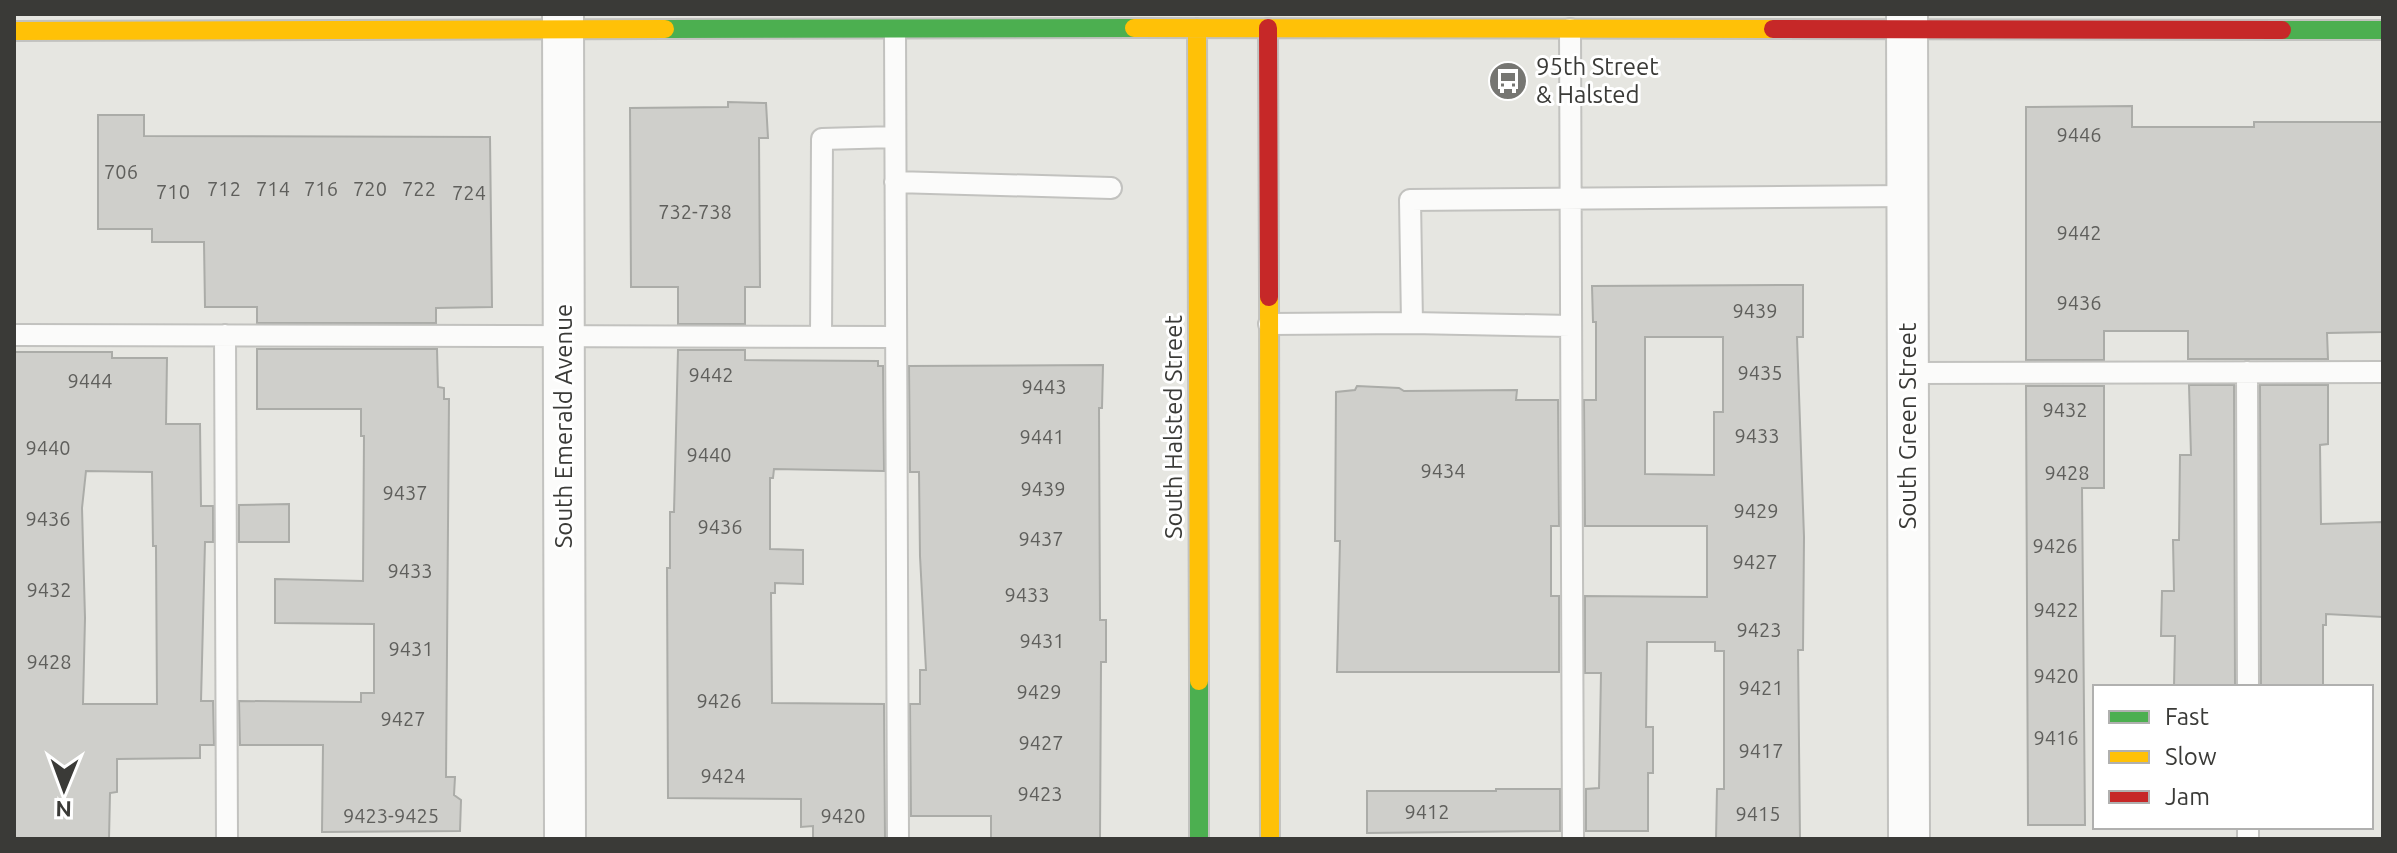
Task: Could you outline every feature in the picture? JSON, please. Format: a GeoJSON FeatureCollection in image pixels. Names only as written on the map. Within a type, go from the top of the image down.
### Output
{"type":"FeatureCollection","features":[{"type":"Feature","properties":{"kind":"main road"},"geometry":{"type":"LineString","coordinates":[[14,31],[563,22],[895,30],[1197,21],[1570,29],[1907,22],[2383,30]]}},
{"type":"Feature","properties":{"kind":"main road","name":"South Halsted Street"},"geometry":{"type":"LineString","coordinates":[[1197,21],[1199,839]]}},
{"type":"Feature","properties":{"kind":"main road"},"geometry":{"type":"LineString","coordinates":[[1268,21],[1270,839]]}},
{"type":"Feature","properties":{"kind":"street","name":"South Emerald Avenue"},"geometry":{"type":"LineString","coordinates":[[563,22],[565,839]]}},
{"type":"Feature","properties":{"kind":"street","name":"South Green Street"},"geometry":{"type":"LineString","coordinates":[[1907,22],[1909,839]]}},
{"type":"Feature","properties":{"kind":"lane"},"geometry":{"type":"LineString","coordinates":[[1570,29],[1573,839]]}},
{"type":"Feature","properties":{"kind":"lane"},"geometry":{"type":"LineString","coordinates":[[895,30],[898,839]]}},
{"type":"Feature","properties":{"kind":"lane"},"geometry":{"type":"LineString","coordinates":[[821,337],[822,139],[895,137]]}},
{"type":"Feature","properties":{"kind":"lane"},"geometry":{"type":"LineString","coordinates":[[895,182],[1111,188]]}},
{"type":"Feature","properties":{"kind":"lane"},"geometry":{"type":"LineString","coordinates":[[1412,323],[1410,200],[1908,196]]}},
{"type":"Feature","properties":{"kind":"lane"},"geometry":{"type":"LineString","coordinates":[[1269,324],[1570,326]]}},
{"type":"Feature","properties":{"kind":"lane"},"geometry":{"type":"LineString","coordinates":[[14,335],[896,337]]}},
{"type":"Feature","properties":{"kind":"lane"},"geometry":{"type":"LineString","coordinates":[[225,335],[227,839]]}},
{"type":"Feature","properties":{"kind":"lane"},"geometry":{"type":"LineString","coordinates":[[2247,372],[2248,685]]}},
{"type":"Feature","properties":{"kind":"lane"},"geometry":{"type":"LineString","coordinates":[[1908,373],[2383,372]]}},
{"type":"Feature","properties":{"kind":"building"},"geometry":{"type":"Polygon","coordinates":[[[728,102],[766,103],[768,138],[759,138],[760,287],[745,287],[745,324],[678,324],[678,287],[631,287],[630,108],[728,107],[728,102]]]}},
{"type":"Feature","properties":{"kind":"building"},"geometry":{"type":"Polygon","coordinates":[[[2132,106],[2132,127],[2254,127],[2254,122],[2383,122],[2383,332],[2327,333],[2328,359],[2188,359],[2188,331],[2104,331],[2104,360],[2026,360],[2026,107],[2132,106]]]}},
{"type":"Feature","properties":{"kind":"building"},"geometry":{"type":"Polygon","coordinates":[[[98,115],[144,115],[144,136],[490,137],[492,307],[436,308],[436,323],[257,323],[257,307],[205,307],[204,242],[152,242],[152,229],[98,229],[98,115]]]}},
{"type":"Feature","properties":{"kind":"building"},"geometry":{"type":"Polygon","coordinates":[[[1803,285],[1803,337],[1797,337],[1804,537],[1803,650],[1798,650],[1800,839],[1716,839],[1717,789],[1724,789],[1724,651],[1715,651],[1715,642],[1647,642],[1646,727],[1653,727],[1653,773],[1648,773],[1648,831],[1586,831],[1586,789],[1599,788],[1601,673],[1585,673],[1585,596],[1707,597],[1707,526],[1585,526],[1584,400],[1596,400],[1596,322],[1593,322],[1592,286],[1803,285]],[[1645,337],[1645,474],[1714,475],[1714,412],[1723,412],[1723,337],[1645,337]]]}},
{"type":"Feature","properties":{"kind":"building"},"geometry":{"type":"Polygon","coordinates":[[[257,349],[437,349],[438,387],[444,388],[444,399],[449,399],[446,777],[455,777],[454,795],[461,800],[460,831],[322,832],[323,745],[240,745],[239,701],[361,702],[361,693],[374,693],[374,624],[275,623],[275,579],[363,581],[364,436],[361,436],[361,409],[257,409],[257,349]]]}},
{"type":"Feature","properties":{"kind":"building"},"geometry":{"type":"Polygon","coordinates":[[[678,350],[745,350],[745,360],[878,361],[878,366],[883,366],[884,471],[774,469],[773,478],[770,478],[770,549],[803,550],[803,584],[775,583],[775,593],[771,593],[772,703],[884,704],[885,839],[813,839],[813,826],[801,827],[801,799],[668,798],[667,568],[670,568],[670,512],[674,512],[678,350]]]}},
{"type":"Feature","properties":{"kind":"building"},"geometry":{"type":"Polygon","coordinates":[[[14,352],[112,352],[112,358],[167,358],[166,424],[200,424],[201,506],[213,506],[213,542],[205,542],[201,701],[213,701],[214,745],[200,745],[200,758],[117,759],[117,792],[110,793],[109,839],[14,839],[14,352]],[[86,471],[82,508],[85,618],[83,704],[157,704],[156,546],[153,546],[152,472],[86,471]]]}},
{"type":"Feature","properties":{"kind":"building"},"geometry":{"type":"Polygon","coordinates":[[[1103,365],[1102,408],[1099,408],[1100,620],[1106,620],[1106,662],[1101,662],[1100,839],[991,839],[991,816],[911,816],[910,704],[920,704],[920,670],[926,670],[919,472],[910,472],[909,366],[1103,365]]]}},
{"type":"Feature","properties":{"kind":"building"},"geometry":{"type":"Polygon","coordinates":[[[2189,385],[2234,385],[2235,685],[2174,685],[2175,636],[2161,636],[2162,591],[2174,591],[2173,540],[2179,540],[2180,455],[2191,455],[2189,385]]]}},
{"type":"Feature","properties":{"kind":"building"},"geometry":{"type":"Polygon","coordinates":[[[2260,385],[2328,385],[2328,444],[2320,445],[2321,524],[2383,522],[2383,617],[2326,614],[2326,625],[2323,625],[2323,685],[2261,685],[2260,385]]]}},
{"type":"Feature","properties":{"kind":"building"},"geometry":{"type":"Polygon","coordinates":[[[1357,386],[1399,388],[1404,391],[1517,390],[1516,400],[1558,400],[1559,526],[1551,526],[1551,596],[1559,596],[1559,672],[1337,672],[1340,541],[1335,541],[1336,392],[1355,390],[1357,386]]]}},
{"type":"Feature","properties":{"kind":"building"},"geometry":{"type":"Polygon","coordinates":[[[2026,386],[2104,386],[2104,488],[2082,488],[2085,825],[2028,825],[2026,386]]]}},
{"type":"Feature","properties":{"kind":"building"},"geometry":{"type":"Polygon","coordinates":[[[289,504],[289,542],[239,542],[239,505],[289,504]]]}},
{"type":"Feature","properties":{"kind":"building"},"geometry":{"type":"Polygon","coordinates":[[[1560,789],[1560,831],[1367,833],[1367,791],[1560,789]]]}},
{"type":"Feature","properties":{"kind":"traffic: fast"},"geometry":{"type":"LineString","coordinates":[[665,29],[1134,28]]}},
{"type":"Feature","properties":{"kind":"traffic: fast"},"geometry":{"type":"LineString","coordinates":[[2282,30],[2383,30]]}},
{"type":"Feature","properties":{"kind":"traffic: fast"},"geometry":{"type":"LineString","coordinates":[[1199,681],[1199,839]]}},
{"type":"Feature","properties":{"kind":"traffic: slow"},"geometry":{"type":"LineString","coordinates":[[1134,28],[1773,29]]}},
{"type":"Feature","properties":{"kind":"traffic: slow"},"geometry":{"type":"LineString","coordinates":[[1197,28],[1199,681]]}},
{"type":"Feature","properties":{"kind":"traffic: slow"},"geometry":{"type":"LineString","coordinates":[[14,31],[665,29]]}},
{"type":"Feature","properties":{"kind":"traffic: slow"},"geometry":{"type":"LineString","coordinates":[[1269,297],[1270,839]]}},
{"type":"Feature","properties":{"kind":"traffic: jam"},"geometry":{"type":"LineString","coordinates":[[1268,28],[1269,297]]}},
{"type":"Feature","properties":{"kind":"traffic: jam"},"geometry":{"type":"LineString","coordinates":[[1773,29],[2282,30]]}},
{"type":"Feature","properties":{"kind":"place","name":"95th Street & Halsted"},"geometry":{"type":"Point","coordinates":[1508,81]}}]}
